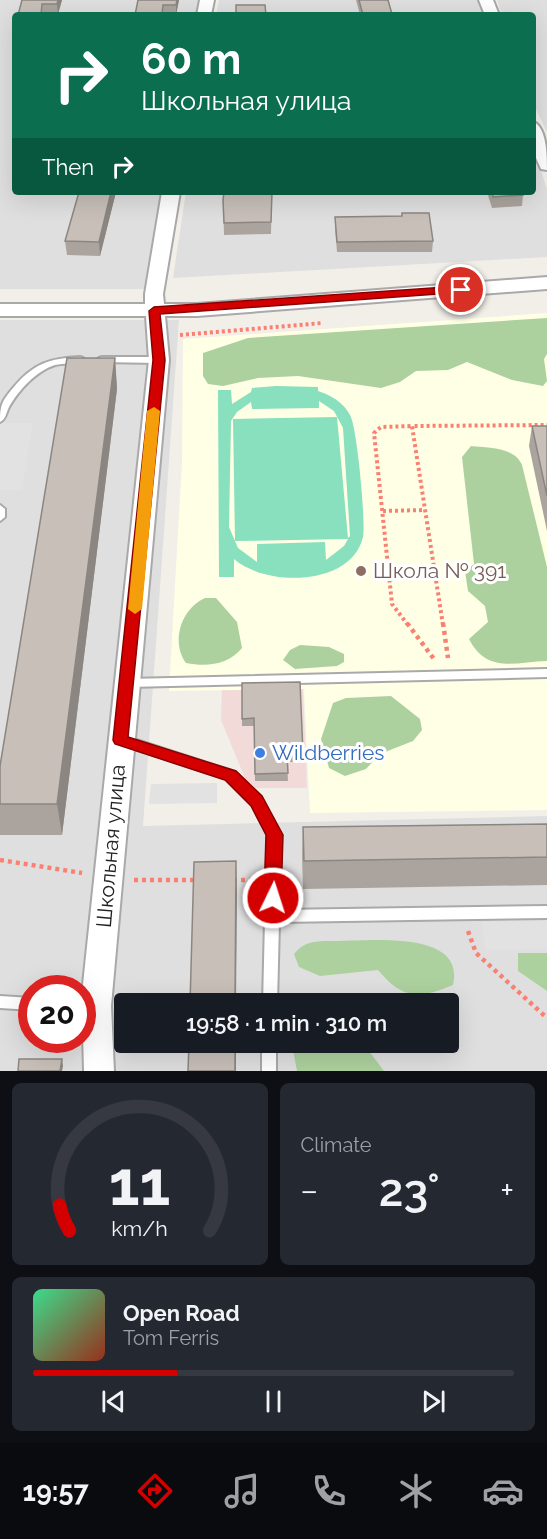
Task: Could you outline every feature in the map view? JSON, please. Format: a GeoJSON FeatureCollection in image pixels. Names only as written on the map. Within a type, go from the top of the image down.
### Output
{"type":"FeatureCollection","features":[{"type":"Feature","properties":{"kind":"street"},"geometry":{"type":"LineString","coordinates":[[536,136],[547,165]]}},
{"type":"Feature","properties":{"kind":"street","name":"Школьная улица"},"geometry":{"type":"LineString","coordinates":[[93,975],[107,880],[159,360],[154,294],[170,195]]}},
{"type":"Feature","properties":{"kind":"street"},"geometry":{"type":"LineString","coordinates":[[0,310],[154,311],[547,283]]}},
{"type":"Feature","properties":{"kind":"street","name":"Школьная улица"},"geometry":{"type":"LineString","coordinates":[[96,1052],[99,1071]]}},
{"type":"Feature","properties":{"kind":"lane"},"geometry":{"type":"LineString","coordinates":[[0,419],[1,408],[28,376],[40,366],[61,360],[159,360]]}},
{"type":"Feature","properties":{"kind":"lane"},"geometry":{"type":"LineString","coordinates":[[0,509],[0,517]]}},
{"type":"Feature","properties":{"kind":"lane"},"geometry":{"type":"LineString","coordinates":[[128,683],[547,673]]}},
{"type":"Feature","properties":{"kind":"lane"},"geometry":{"type":"LineString","coordinates":[[120,740],[231,775],[257,801],[274,835],[275,880],[270,916],[270,993]]}},
{"type":"Feature","properties":{"kind":"lane"},"geometry":{"type":"LineString","coordinates":[[270,916],[547,912]]}},
{"type":"Feature","properties":{"kind":"lane"},"geometry":{"type":"LineString","coordinates":[[0,1002],[18,1003]]}},
{"type":"Feature","properties":{"kind":"lane"},"geometry":{"type":"LineString","coordinates":[[269,1053],[269,1071]]}},
{"type":"Feature","properties":{"kind":"path"},"geometry":{"type":"LineString","coordinates":[[451,676],[424,648],[392,604],[374,433],[381,427],[547,425]]}},
{"type":"Feature","properties":{"kind":"path"},"geometry":{"type":"LineString","coordinates":[[412,426],[451,676]]}},
{"type":"Feature","properties":{"kind":"path"},"geometry":{"type":"LineString","coordinates":[[383,511],[425,510]]}},
{"type":"Feature","properties":{"kind":"path"},"geometry":{"type":"LineString","coordinates":[[0,860],[89,874],[107,880],[204,880]]}},
{"type":"Feature","properties":{"kind":"path"},"geometry":{"type":"LineString","coordinates":[[227,880],[275,880]]}},
{"type":"Feature","properties":{"kind":"path"},"geometry":{"type":"LineString","coordinates":[[461,913],[476,953],[547,1018]]}},
{"type":"Feature","properties":{"kind":"shaded area"},"geometry":{"type":"Polygon","coordinates":[[[0,0],[202,0],[200,12],[12,12],[12,195],[164,195],[146,289],[0,289],[0,0]]]}},
{"type":"Feature","properties":{"kind":"shaded area"},"geometry":{"type":"Polygon","coordinates":[[[219,0],[479,0],[483,12],[217,12],[219,0]]]}},
{"type":"Feature","properties":{"kind":"shaded area"},"geometry":{"type":"Polygon","coordinates":[[[497,0],[547,0],[547,132],[536,109],[536,12],[501,12],[497,0]]]}},
{"type":"Feature","properties":{"kind":"shaded area"},"geometry":{"type":"Polygon","coordinates":[[[536,155],[547,189],[547,257],[173,278],[186,195],[536,195],[536,155]]]}},
{"type":"Feature","properties":{"kind":"shaded area","name":"Школа № 391"},"geometry":{"type":"Polygon","coordinates":[[[547,313],[547,810],[310,813],[304,689],[169,691],[182,462],[183,339],[547,313]]]}},
{"type":"Feature","properties":{"kind":"shaded area"},"geometry":{"type":"Polygon","coordinates":[[[0,320],[179,320],[143,826],[547,816],[547,1071],[0,1071],[0,320]]]}},
{"type":"Feature","properties":{"kind":"shaded area"},"geometry":{"type":"Polygon","coordinates":[[[0,423],[33,423],[22,490],[0,490],[0,423]]]}},
{"type":"Feature","properties":{"kind":"shaded area"},"geometry":{"type":"Polygon","coordinates":[[[303,689],[307,788],[249,788],[221,720],[222,690],[303,689]]]}},
{"type":"Feature","properties":{"kind":"shaded area"},"geometry":{"type":"Polygon","coordinates":[[[217,783],[217,803],[149,804],[151,784],[217,783]]]}},
{"type":"Feature","properties":{"kind":"shaded area"},"geometry":{"type":"Polygon","coordinates":[[[547,921],[547,949],[485,950],[481,922],[547,921]]]}},
{"type":"Feature","properties":{"kind":"green space"},"geometry":{"type":"Polygon","coordinates":[[[547,318],[547,354],[544,359],[547,381],[543,386],[512,380],[467,362],[448,370],[416,371],[400,382],[381,388],[298,376],[258,378],[223,386],[208,384],[203,376],[203,353],[248,338],[547,318]]]}},
{"type":"Feature","properties":{"kind":"green space"},"geometry":{"type":"Polygon","coordinates":[[[318,387],[318,391],[337,400],[350,415],[360,475],[363,537],[355,553],[342,565],[325,573],[286,578],[248,568],[234,559],[234,577],[219,577],[218,390],[231,390],[232,404],[251,392],[252,388],[318,387]],[[319,401],[319,408],[252,409],[251,402],[237,412],[231,421],[229,527],[235,541],[233,419],[337,417],[348,538],[350,536],[343,428],[334,411],[319,401]],[[348,539],[235,541],[238,548],[257,562],[257,544],[325,542],[326,560],[344,546],[348,539]]]}},
{"type":"Feature","properties":{"kind":"green space"},"geometry":{"type":"Polygon","coordinates":[[[471,446],[507,452],[518,459],[522,465],[547,567],[547,661],[513,664],[493,662],[476,650],[469,639],[488,622],[485,606],[468,591],[465,571],[474,564],[462,457],[471,446]]]}},
{"type":"Feature","properties":{"kind":"green space"},"geometry":{"type":"Polygon","coordinates":[[[205,598],[216,598],[237,622],[242,648],[230,658],[217,663],[202,665],[186,663],[179,645],[181,626],[190,609],[205,598]]]}},
{"type":"Feature","properties":{"kind":"green space"},"geometry":{"type":"Polygon","coordinates":[[[300,645],[329,647],[344,654],[344,662],[337,666],[295,669],[283,660],[290,650],[300,645]]]}},
{"type":"Feature","properties":{"kind":"green space"},"geometry":{"type":"Polygon","coordinates":[[[391,696],[420,719],[422,730],[413,741],[380,754],[366,769],[345,776],[329,768],[321,739],[333,703],[346,698],[391,696]]]}},
{"type":"Feature","properties":{"kind":"green space"},"geometry":{"type":"Polygon","coordinates":[[[393,940],[431,947],[445,955],[453,967],[453,985],[430,993],[408,993],[395,987],[378,970],[320,976],[299,967],[294,954],[298,949],[308,943],[393,940]]]}},
{"type":"Feature","properties":{"kind":"green space"},"geometry":{"type":"Polygon","coordinates":[[[518,953],[547,953],[547,991],[518,971],[518,953]]]}},
{"type":"Feature","properties":{"kind":"green space"},"geometry":{"type":"Polygon","coordinates":[[[294,1053],[370,1053],[384,1071],[297,1071],[294,1053]]]}},
{"type":"Feature","properties":{"kind":"building"},"geometry":{"type":"Polygon","coordinates":[[[22,0],[58,0],[57,4],[42,4],[41,12],[19,12],[22,0]]]}},
{"type":"Feature","properties":{"kind":"building"},"geometry":{"type":"Polygon","coordinates":[[[138,0],[177,0],[176,5],[163,5],[162,12],[136,12],[138,0]]]}},
{"type":"Feature","properties":{"kind":"building"},"geometry":{"type":"Polygon","coordinates":[[[359,0],[388,0],[391,12],[362,12],[359,0]]]}},
{"type":"Feature","properties":{"kind":"building"},"geometry":{"type":"Polygon","coordinates":[[[236,5],[265,5],[266,12],[236,12],[236,5]]]}},
{"type":"Feature","properties":{"kind":"building"},"geometry":{"type":"Polygon","coordinates":[[[78,195],[110,195],[99,242],[65,241],[78,195]]]}},
{"type":"Feature","properties":{"kind":"building"},"geometry":{"type":"Polygon","coordinates":[[[224,195],[272,195],[271,222],[224,223],[224,195]]]}},
{"type":"Feature","properties":{"kind":"building"},"geometry":{"type":"Polygon","coordinates":[[[493,195],[523,195],[493,197],[493,195]]]}},
{"type":"Feature","properties":{"kind":"building"},"geometry":{"type":"Polygon","coordinates":[[[402,213],[429,213],[433,241],[337,242],[335,217],[402,216],[402,213]]]}},
{"type":"Feature","properties":{"kind":"building"},"geometry":{"type":"Polygon","coordinates":[[[67,358],[115,358],[57,804],[0,804],[0,766],[67,358]]]}},
{"type":"Feature","properties":{"kind":"building"},"geometry":{"type":"Polygon","coordinates":[[[532,426],[547,426],[547,496],[532,426]]]}},
{"type":"Feature","properties":{"kind":"building"},"geometry":{"type":"Polygon","coordinates":[[[300,682],[303,754],[287,754],[288,773],[255,774],[254,718],[242,719],[242,683],[300,682]]]}},
{"type":"Feature","properties":{"kind":"building"},"geometry":{"type":"Polygon","coordinates":[[[547,824],[547,857],[304,861],[303,827],[547,824]]]}},
{"type":"Feature","properties":{"kind":"building"},"geometry":{"type":"Polygon","coordinates":[[[236,861],[235,993],[190,993],[194,862],[236,861]]]}},
{"type":"Feature","properties":{"kind":"building"},"geometry":{"type":"Polygon","coordinates":[[[189,1053],[235,1053],[235,1071],[188,1071],[189,1053]]]}},
{"type":"Feature","properties":{"kind":"building"},"geometry":{"type":"Polygon","coordinates":[[[19,1059],[62,1059],[60,1071],[18,1071],[19,1059]]]}},
{"type":"Feature","properties":{"kind":"slow traffic"},"geometry":{"type":"LineString","coordinates":[[135,609],[154,411]]}},
{"type":"Feature","properties":{"kind":"place","name":"Школа № 391"},"geometry":{"type":"Point","coordinates":[361,571]}},
{"type":"Feature","properties":{"kind":"place","name":"Wildberries"},"geometry":{"type":"Point","coordinates":[260,753]}},
{"type":"Feature","properties":{"kind":"route"},"geometry":{"type":"LineString","coordinates":[[273,898],[274,835],[257,801],[231,775],[120,740],[128,683],[159,360],[154,311],[197,310],[461,290]]}}]}
